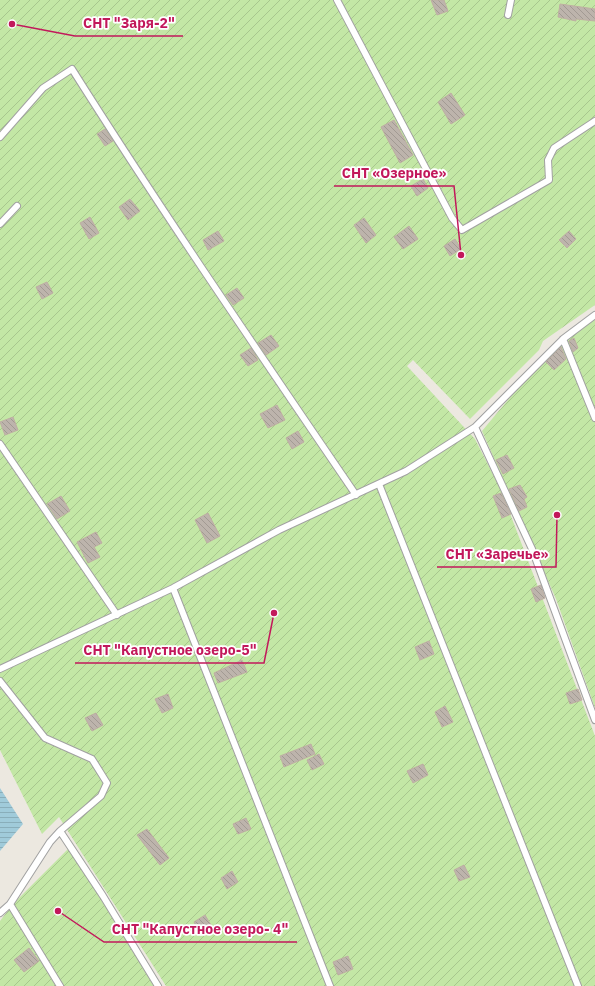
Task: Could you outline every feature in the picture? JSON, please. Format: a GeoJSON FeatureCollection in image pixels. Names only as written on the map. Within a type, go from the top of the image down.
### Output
{"type":"FeatureCollection","features":[{"type":"Feature","properties":{"kind":"lane"},"geometry":{"type":"LineString","coordinates":[[337,0],[452,218],[462,230],[549,180],[548,160],[554,148],[595,121]]}},
{"type":"Feature","properties":{"kind":"lane"},"geometry":{"type":"LineString","coordinates":[[508,15],[511,0]]}},
{"type":"Feature","properties":{"kind":"lane"},"geometry":{"type":"LineString","coordinates":[[0,137],[43,88],[72,69],[207,277],[356,494]]}},
{"type":"Feature","properties":{"kind":"lane"},"geometry":{"type":"LineString","coordinates":[[0,224],[17,206]]}},
{"type":"Feature","properties":{"kind":"lane"},"geometry":{"type":"LineString","coordinates":[[0,669],[173,588],[280,530],[406,471],[476,426],[563,339],[595,314]]}},
{"type":"Feature","properties":{"kind":"lane"},"geometry":{"type":"LineString","coordinates":[[563,339],[595,418]]}},
{"type":"Feature","properties":{"kind":"lane"},"geometry":{"type":"LineString","coordinates":[[476,426],[532,549],[595,720]]}},
{"type":"Feature","properties":{"kind":"lane"},"geometry":{"type":"LineString","coordinates":[[0,444],[117,615]]}},
{"type":"Feature","properties":{"kind":"lane"},"geometry":{"type":"LineString","coordinates":[[379,484],[578,986]]}},
{"type":"Feature","properties":{"kind":"lane"},"geometry":{"type":"LineString","coordinates":[[173,588],[330,986]]}},
{"type":"Feature","properties":{"kind":"lane"},"geometry":{"type":"LineString","coordinates":[[0,681],[45,738],[92,759],[107,783],[101,796],[60,831],[50,842],[10,904],[0,913]]}},
{"type":"Feature","properties":{"kind":"lane"},"geometry":{"type":"LineString","coordinates":[[60,831],[103,896],[158,986]]}},
{"type":"Feature","properties":{"kind":"lane"},"geometry":{"type":"LineString","coordinates":[[10,904],[60,986]]}},
{"type":"Feature","properties":{"kind":"green space"},"geometry":{"type":"Polygon","coordinates":[[[0,0],[595,0],[595,305],[543,341],[539,350],[470,419],[413,360],[407,366],[475,439],[501,490],[595,736],[595,986],[166,986],[59,817],[42,834],[0,750],[0,0]]]}},
{"type":"Feature","properties":{"kind":"green space"},"geometry":{"type":"Polygon","coordinates":[[[595,316],[595,708],[556,599],[482,431],[534,369],[567,338],[595,316]]]}},
{"type":"Feature","properties":{"kind":"green space"},"geometry":{"type":"Polygon","coordinates":[[[69,848],[155,986],[0,986],[0,921],[14,903],[69,848]]]}},
{"type":"Feature","properties":{"kind":"water"},"geometry":{"type":"Polygon","coordinates":[[[0,788],[23,824],[0,851],[0,788]]]}},
{"type":"Feature","properties":{"kind":"building"},"geometry":{"type":"Polygon","coordinates":[[[431,0],[444,0],[448,11],[437,15],[431,0]]]}},
{"type":"Feature","properties":{"kind":"building"},"geometry":{"type":"Polygon","coordinates":[[[560,4],[595,9],[595,21],[576,19],[576,21],[558,17],[560,4]]]}},
{"type":"Feature","properties":{"kind":"building"},"geometry":{"type":"Polygon","coordinates":[[[451,93],[465,115],[451,124],[438,102],[451,93]]]}},
{"type":"Feature","properties":{"kind":"building"},"geometry":{"type":"Polygon","coordinates":[[[394,120],[413,155],[400,163],[381,127],[394,120]]]}},
{"type":"Feature","properties":{"kind":"building"},"geometry":{"type":"Polygon","coordinates":[[[105,129],[113,141],[105,146],[97,134],[105,129]]]}},
{"type":"Feature","properties":{"kind":"building"},"geometry":{"type":"Polygon","coordinates":[[[423,179],[428,188],[417,196],[411,186],[423,179]]]}},
{"type":"Feature","properties":{"kind":"building"},"geometry":{"type":"Polygon","coordinates":[[[130,199],[140,211],[128,220],[119,207],[130,199]]]}},
{"type":"Feature","properties":{"kind":"building"},"geometry":{"type":"Polygon","coordinates":[[[90,217],[99,233],[89,239],[80,223],[90,217]]]}},
{"type":"Feature","properties":{"kind":"building"},"geometry":{"type":"Polygon","coordinates":[[[364,218],[376,235],[366,243],[354,225],[364,218]]]}},
{"type":"Feature","properties":{"kind":"building"},"geometry":{"type":"Polygon","coordinates":[[[409,226],[418,239],[403,249],[394,237],[409,226]]]}},
{"type":"Feature","properties":{"kind":"building"},"geometry":{"type":"Polygon","coordinates":[[[218,231],[224,241],[208,250],[203,240],[218,231]]]}},
{"type":"Feature","properties":{"kind":"building"},"geometry":{"type":"Polygon","coordinates":[[[569,231],[576,239],[567,248],[559,240],[569,231]]]}},
{"type":"Feature","properties":{"kind":"building"},"geometry":{"type":"Polygon","coordinates":[[[455,239],[461,249],[450,256],[444,246],[455,239]]]}},
{"type":"Feature","properties":{"kind":"building"},"geometry":{"type":"Polygon","coordinates":[[[47,282],[53,293],[42,299],[36,287],[47,282]]]}},
{"type":"Feature","properties":{"kind":"building"},"geometry":{"type":"Polygon","coordinates":[[[237,288],[244,298],[233,305],[226,295],[237,288]]]}},
{"type":"Feature","properties":{"kind":"building"},"geometry":{"type":"Polygon","coordinates":[[[271,335],[279,346],[266,355],[258,343],[271,335]]]}},
{"type":"Feature","properties":{"kind":"building"},"geometry":{"type":"Polygon","coordinates":[[[574,338],[578,348],[573,352],[569,341],[574,338]]]}},
{"type":"Feature","properties":{"kind":"building"},"geometry":{"type":"Polygon","coordinates":[[[561,347],[566,359],[554,370],[546,362],[561,347]]]}},
{"type":"Feature","properties":{"kind":"building"},"geometry":{"type":"Polygon","coordinates":[[[251,348],[258,360],[248,366],[240,355],[251,348]]]}},
{"type":"Feature","properties":{"kind":"building"},"geometry":{"type":"Polygon","coordinates":[[[277,405],[285,420],[268,428],[260,414],[277,405]]]}},
{"type":"Feature","properties":{"kind":"building"},"geometry":{"type":"Polygon","coordinates":[[[13,417],[18,430],[5,435],[0,422],[13,417]]]}},
{"type":"Feature","properties":{"kind":"building"},"geometry":{"type":"Polygon","coordinates":[[[298,431],[304,442],[292,449],[286,438],[298,431]]]}},
{"type":"Feature","properties":{"kind":"building"},"geometry":{"type":"Polygon","coordinates":[[[507,455],[514,468],[503,474],[496,460],[507,455]]]}},
{"type":"Feature","properties":{"kind":"building"},"geometry":{"type":"Polygon","coordinates":[[[520,485],[527,497],[524,499],[527,507],[519,511],[509,489],[520,485]]]}},
{"type":"Feature","properties":{"kind":"building"},"geometry":{"type":"Polygon","coordinates":[[[501,493],[511,514],[502,518],[493,496],[501,493]]]}},
{"type":"Feature","properties":{"kind":"building"},"geometry":{"type":"Polygon","coordinates":[[[61,496],[70,511],[57,519],[47,504],[61,496]]]}},
{"type":"Feature","properties":{"kind":"building"},"geometry":{"type":"Polygon","coordinates":[[[208,513],[220,536],[207,543],[195,520],[208,513]]]}},
{"type":"Feature","properties":{"kind":"building"},"geometry":{"type":"Polygon","coordinates":[[[96,532],[102,543],[94,547],[100,557],[88,563],[77,542],[96,532]]]}},
{"type":"Feature","properties":{"kind":"building"},"geometry":{"type":"Polygon","coordinates":[[[541,585],[545,598],[536,602],[531,589],[541,585]]]}},
{"type":"Feature","properties":{"kind":"building"},"geometry":{"type":"Polygon","coordinates":[[[429,641],[434,654],[420,660],[415,647],[429,641]]]}},
{"type":"Feature","properties":{"kind":"building"},"geometry":{"type":"Polygon","coordinates":[[[242,660],[247,672],[218,683],[214,673],[242,660]]]}},
{"type":"Feature","properties":{"kind":"building"},"geometry":{"type":"Polygon","coordinates":[[[578,689],[582,700],[570,704],[566,693],[578,689]]]}},
{"type":"Feature","properties":{"kind":"building"},"geometry":{"type":"Polygon","coordinates":[[[168,694],[173,708],[162,713],[155,699],[168,694]]]}},
{"type":"Feature","properties":{"kind":"building"},"geometry":{"type":"Polygon","coordinates":[[[445,706],[453,722],[442,727],[435,712],[445,706]]]}},
{"type":"Feature","properties":{"kind":"building"},"geometry":{"type":"Polygon","coordinates":[[[96,713],[103,725],[92,731],[85,718],[96,713]]]}},
{"type":"Feature","properties":{"kind":"building"},"geometry":{"type":"Polygon","coordinates":[[[311,744],[315,754],[284,767],[280,756],[311,744]]]}},
{"type":"Feature","properties":{"kind":"building"},"geometry":{"type":"Polygon","coordinates":[[[319,754],[324,764],[312,770],[307,760],[319,754]]]}},
{"type":"Feature","properties":{"kind":"building"},"geometry":{"type":"Polygon","coordinates":[[[423,764],[428,775],[413,783],[407,771],[423,764]]]}},
{"type":"Feature","properties":{"kind":"building"},"geometry":{"type":"Polygon","coordinates":[[[246,818],[251,829],[238,834],[233,824],[246,818]]]}},
{"type":"Feature","properties":{"kind":"building"},"geometry":{"type":"Polygon","coordinates":[[[147,829],[169,858],[160,865],[137,835],[147,829]]]}},
{"type":"Feature","properties":{"kind":"building"},"geometry":{"type":"Polygon","coordinates":[[[464,865],[470,877],[459,881],[454,870],[464,865]]]}},
{"type":"Feature","properties":{"kind":"building"},"geometry":{"type":"Polygon","coordinates":[[[232,871],[238,882],[227,889],[221,878],[232,871]]]}},
{"type":"Feature","properties":{"kind":"building"},"geometry":{"type":"Polygon","coordinates":[[[205,915],[211,925],[199,932],[194,922],[205,915]]]}},
{"type":"Feature","properties":{"kind":"building"},"geometry":{"type":"Polygon","coordinates":[[[29,948],[39,961],[24,972],[14,960],[29,948]]]}},
{"type":"Feature","properties":{"kind":"building"},"geometry":{"type":"Polygon","coordinates":[[[348,956],[353,969],[338,975],[333,962],[348,956]]]}},
{"type":"Feature","properties":{"kind":"place","name":"СНТ \"Заря-2\""},"geometry":{"type":"Point","coordinates":[12,24]}},
{"type":"Feature","properties":{"kind":"place","name":"СНТ «Озерное»"},"geometry":{"type":"Point","coordinates":[461,255]}},
{"type":"Feature","properties":{"kind":"place","name":"СНТ «Заречье»"},"geometry":{"type":"Point","coordinates":[557,515]}},
{"type":"Feature","properties":{"kind":"place","name":"СНТ \"Капустное озеро-5\""},"geometry":{"type":"Point","coordinates":[274,613]}},
{"type":"Feature","properties":{"kind":"place","name":"СНТ \"Капустное озеро- 4\""},"geometry":{"type":"Point","coordinates":[58,911]}}]}
